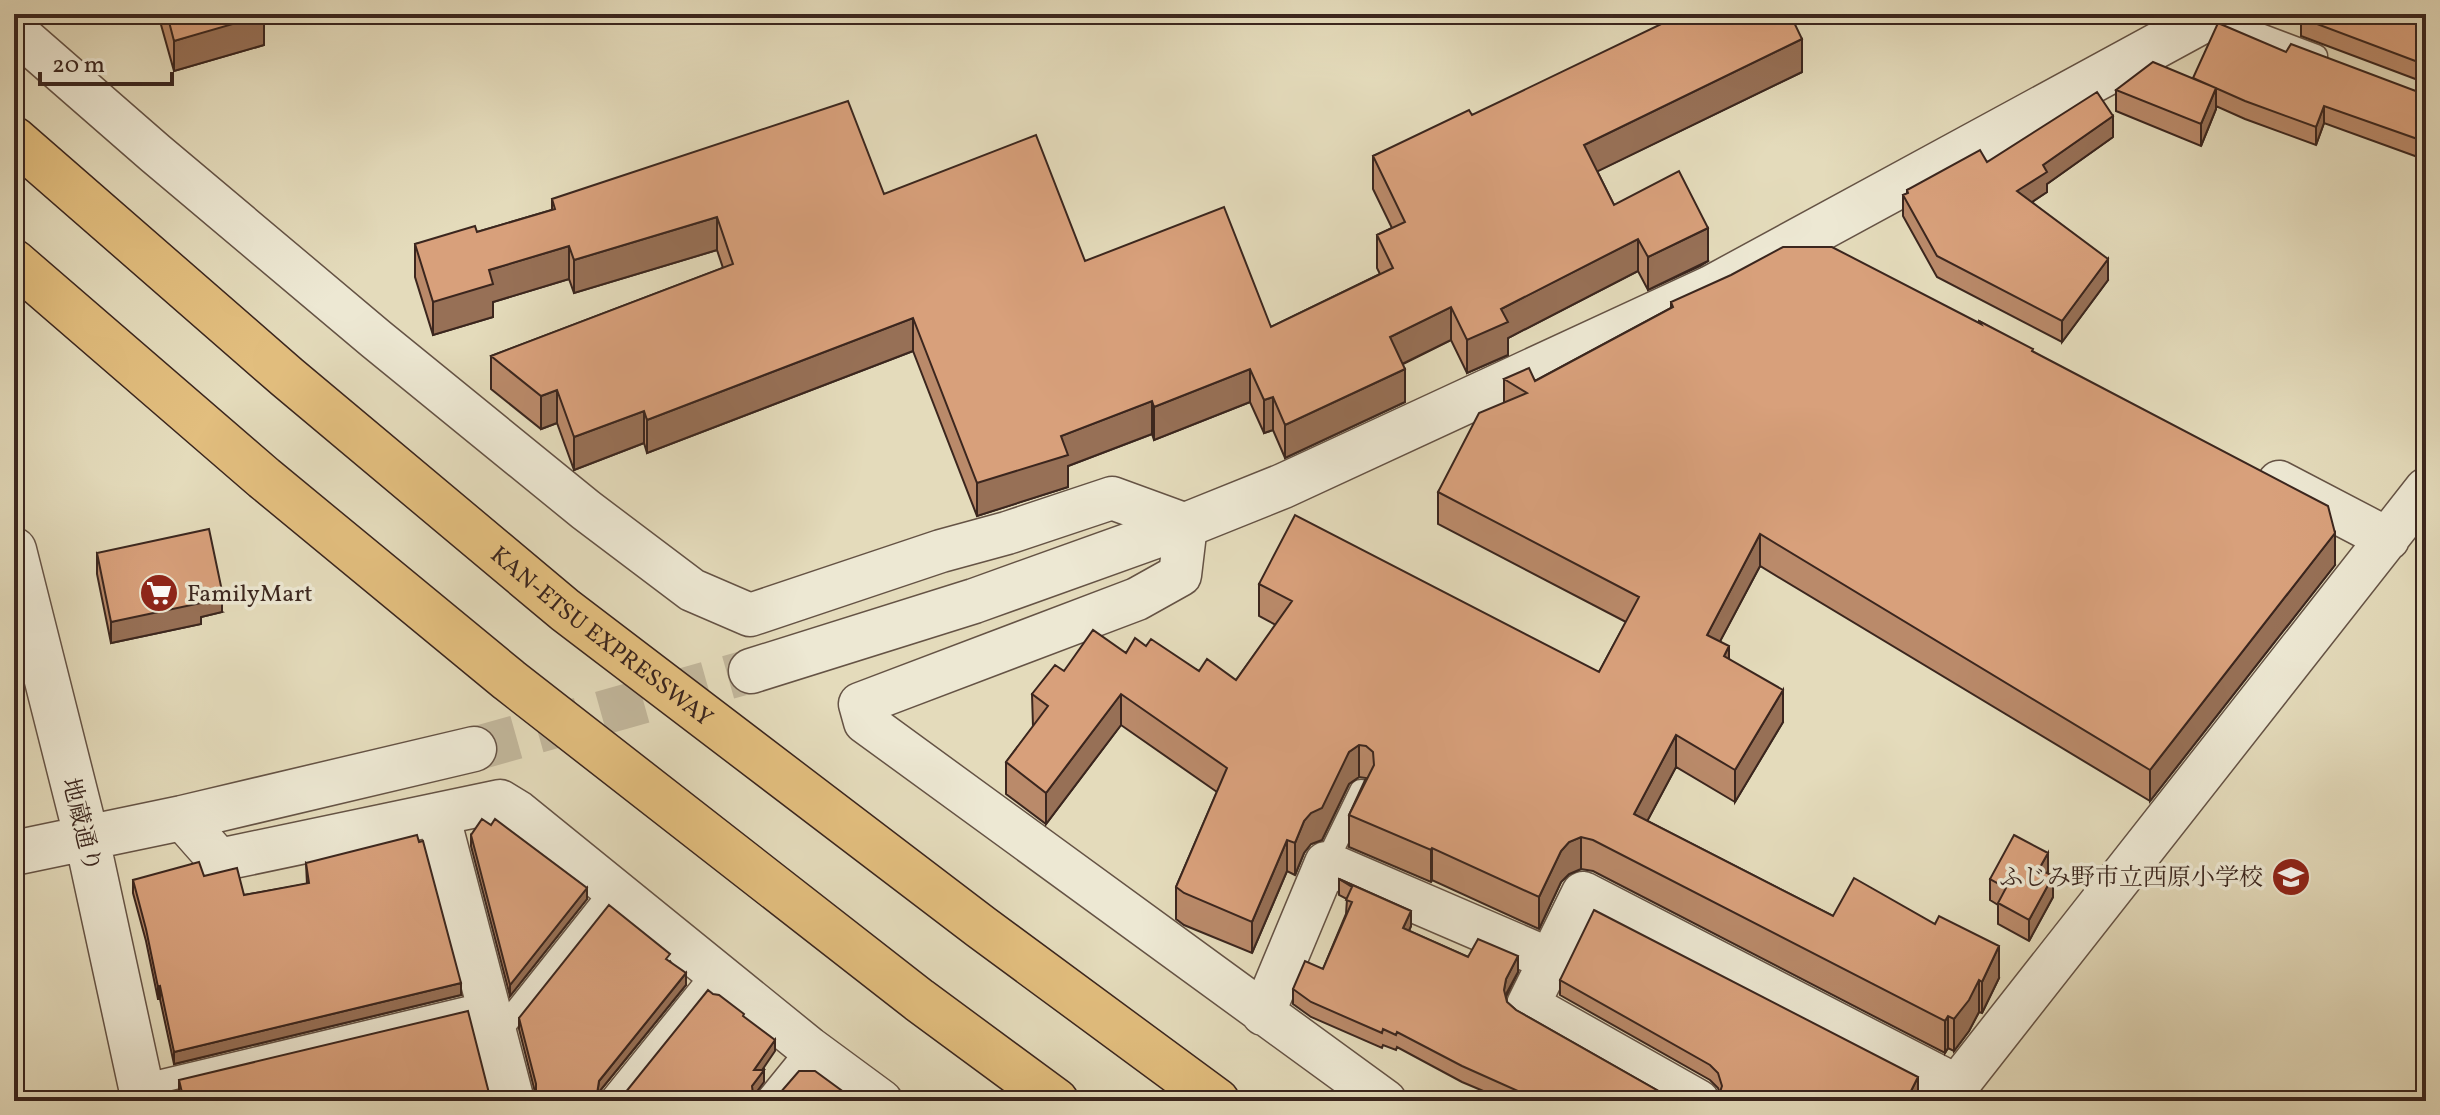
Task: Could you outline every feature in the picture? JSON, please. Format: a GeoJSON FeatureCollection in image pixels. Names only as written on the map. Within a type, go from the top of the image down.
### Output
{"type":"FeatureCollection","features":[{"type":"Feature","properties":{"kind":"highway","name":"KAN-ETSU EXPRESSWAY"},"geometry":{"type":"LineString","coordinates":[[14,139],[287,377],[565,610],[981,927],[1217,1101]]}},
{"type":"Feature","properties":{"kind":"highway"},"geometry":{"type":"LineString","coordinates":[[14,262],[264,478],[509,680],[919,1000],[1056,1101]]}},
{"type":"Feature","properties":{"kind":"street"},"geometry":{"type":"LineString","coordinates":[[751,671],[974,601],[1186,525],[1283,486],[1711,288],[2213,15]]}},
{"type":"Feature","properties":{"kind":"street"},"geometry":{"type":"LineString","coordinates":[[14,30],[376,339],[586,510],[692,590],[750,615],[1112,498],[1186,525]]}},
{"type":"Feature","properties":{"kind":"street"},"geometry":{"type":"LineString","coordinates":[[1807,236],[1850,258]]}},
{"type":"Feature","properties":{"kind":"street"},"geometry":{"type":"LineString","coordinates":[[2246,465],[2388,539]]}},
{"type":"Feature","properties":{"kind":"street"},"geometry":{"type":"LineString","coordinates":[[1698,1101],[1528,1005],[1583,893],[1951,1093],[2426,489]]}},
{"type":"Feature","properties":{"kind":"street"},"geometry":{"type":"LineString","coordinates":[[1186,525],[1180,575],[1137,599],[860,704],[865,722],[1385,1101]]}},
{"type":"Feature","properties":{"kind":"street","name":"地蔵通り"},"geometry":{"type":"LineString","coordinates":[[14,550],[24,625],[87,839],[143,1093]]}},
{"type":"Feature","properties":{"kind":"street"},"geometry":{"type":"LineString","coordinates":[[14,853],[182,818],[474,749]]}},
{"type":"Feature","properties":{"kind":"street"},"geometry":{"type":"LineString","coordinates":[[182,818],[219,860],[500,801],[518,812],[809,1048],[881,1101]]}},
{"type":"Feature","properties":{"kind":"street"},"geometry":{"type":"LineString","coordinates":[[438,814],[513,1101]]}},
{"type":"Feature","properties":{"kind":"street"},"geometry":{"type":"LineString","coordinates":[[1263,1014],[1326,863],[1551,960]]}},
{"type":"Feature","properties":{"kind":"lane"},"geometry":{"type":"LineString","coordinates":[[2213,15],[2340,65]]}},
{"type":"Feature","properties":{"kind":"lane"},"geometry":{"type":"LineString","coordinates":[[1326,863],[1361,791]]}},
{"type":"Feature","properties":{"kind":"lane"},"geometry":{"type":"LineString","coordinates":[[143,1093],[492,1020],[612,890]]}},
{"type":"Feature","properties":{"kind":"lane"},"geometry":{"type":"LineString","coordinates":[[610,1101],[715,971]]}},
{"type":"Feature","properties":{"kind":"lane"},"geometry":{"type":"LineString","coordinates":[[766,1101],[809,1048]]}},
{"type":"Feature","properties":{"kind":"building"},"geometry":{"type":"Polygon","coordinates":[[[167,14],[264,14],[264,15],[174,41],[167,14]]]}},
{"type":"Feature","properties":{"kind":"building"},"geometry":{"type":"Polygon","coordinates":[[[1682,14],[1790,14],[1802,39],[1584,145],[1614,205],[1679,171],[1708,228],[1648,257],[1638,239],[1501,309],[1508,322],[1467,340],[1451,307],[1390,337],[1405,369],[1285,425],[1273,397],[1264,400],[1250,369],[1154,407],[1152,401],[1061,436],[1068,455],[977,483],[913,318],[647,420],[644,411],[574,437],[557,390],[541,396],[491,356],[733,264],[717,217],[574,260],[569,246],[489,270],[493,284],[433,302],[415,244],[475,226],[477,232],[555,209],[552,199],[848,101],[884,194],[1036,135],[1085,261],[1224,207],[1271,327],[1393,268],[1377,235],[1405,222],[1373,156],[1469,110],[1472,115],[1682,14]]]}},
{"type":"Feature","properties":{"kind":"building"},"geometry":{"type":"Polygon","coordinates":[[[2303,14],[2422,14],[2426,16],[2426,65],[2301,18],[2303,14]]]}},
{"type":"Feature","properties":{"kind":"building"},"geometry":{"type":"Polygon","coordinates":[[[2218,23],[2286,52],[2291,44],[2426,94],[2426,142],[2324,106],[2316,127],[2193,78],[2218,23]]]}},
{"type":"Feature","properties":{"kind":"building"},"geometry":{"type":"Polygon","coordinates":[[[2153,62],[2216,88],[2201,124],[2116,90],[2153,62]]]}},
{"type":"Feature","properties":{"kind":"building"},"geometry":{"type":"Polygon","coordinates":[[[2097,92],[2113,116],[2043,165],[2047,172],[2017,191],[2108,259],[2062,321],[1937,256],[1903,195],[1980,150],[1987,162],[2097,92]]]}},
{"type":"Feature","properties":{"kind":"building"},"geometry":{"type":"Polygon","coordinates":[[[1783,247],[1832,247],[1981,324],[1979,321],[2328,506],[2335,533],[2150,770],[1760,534],[1707,635],[1729,646],[1724,656],[1783,690],[1735,770],[1676,735],[1634,814],[1833,916],[1854,878],[1935,924],[1939,916],[1999,946],[1982,982],[1979,980],[1954,1019],[1948,1016],[1945,1021],[1593,840],[1581,837],[1569,842],[1561,851],[1539,897],[1432,848],[1349,815],[1374,765],[1373,752],[1366,746],[1359,745],[1349,752],[1322,808],[1304,821],[1295,843],[1287,840],[1252,922],[1176,887],[1227,768],[1121,694],[1046,793],[1006,762],[1048,706],[1032,694],[1055,665],[1064,671],[1093,630],[1126,653],[1135,638],[1146,646],[1151,639],[1199,671],[1207,659],[1236,680],[1292,601],[1259,584],[1295,515],[1599,672],[1639,597],[1438,492],[1479,413],[1527,393],[1504,379],[1529,368],[1535,381],[1673,307],[1671,302],[1783,247]]]}},
{"type":"Feature","properties":{"kind":"building","name":"FamilyMart"},"geometry":{"type":"Polygon","coordinates":[[[209,529],[222,591],[200,596],[201,603],[111,622],[97,553],[209,529]]]}},
{"type":"Feature","properties":{"kind":"building"},"geometry":{"type":"Polygon","coordinates":[[[2426,616],[2426,630],[2419,625],[2426,616]]]}},
{"type":"Feature","properties":{"kind":"building"},"geometry":{"type":"Polygon","coordinates":[[[482,819],[491,825],[495,819],[587,888],[510,985],[471,835],[482,819]]]}},
{"type":"Feature","properties":{"kind":"building"},"geometry":{"type":"Polygon","coordinates":[[[417,835],[419,842],[423,841],[461,983],[174,1052],[133,880],[199,862],[204,876],[237,868],[244,895],[309,883],[306,863],[417,835]]]}},
{"type":"Feature","properties":{"kind":"building"},"geometry":{"type":"Polygon","coordinates":[[[2014,835],[2048,853],[2039,869],[2053,876],[2029,920],[1998,903],[2006,888],[1990,879],[2014,835]]]}},
{"type":"Feature","properties":{"kind":"building"},"geometry":{"type":"Polygon","coordinates":[[[1339,879],[1411,911],[1403,928],[1468,957],[1478,939],[1518,956],[1506,979],[1504,990],[1507,1002],[1676,1101],[1540,1101],[1397,1032],[1396,1035],[1383,1029],[1382,1033],[1311,1002],[1293,989],[1305,961],[1323,969],[1352,902],[1346,900],[1352,887],[1339,879]]]}},
{"type":"Feature","properties":{"kind":"building"},"geometry":{"type":"Polygon","coordinates":[[[609,905],[670,954],[666,959],[686,973],[599,1081],[597,1094],[602,1101],[533,1101],[536,1084],[519,1018],[609,905]]]}},
{"type":"Feature","properties":{"kind":"building"},"geometry":{"type":"Polygon","coordinates":[[[1594,910],[1918,1077],[1906,1101],[1715,1101],[1722,1086],[1718,1073],[1710,1065],[1560,980],[1594,910]]]}},
{"type":"Feature","properties":{"kind":"building"},"geometry":{"type":"Polygon","coordinates":[[[708,990],[719,995],[775,1040],[754,1070],[764,1070],[752,1086],[753,1094],[759,1101],[617,1101],[621,1098],[708,990]]]}},
{"type":"Feature","properties":{"kind":"building"},"geometry":{"type":"Polygon","coordinates":[[[468,1011],[493,1101],[184,1101],[179,1080],[468,1011]]]}},
{"type":"Feature","properties":{"kind":"building"},"geometry":{"type":"Polygon","coordinates":[[[799,1071],[815,1071],[856,1101],[773,1101],[799,1071]]]}},
{"type":"Feature","properties":{"kind":"tunnel"},"geometry":{"type":"LineString","coordinates":[[474,749],[751,671]]}},
{"type":"Feature","properties":{"kind":"place","name":"FamilyMart"},"geometry":{"type":"Point","coordinates":[159,593]}},
{"type":"Feature","properties":{"kind":"place","name":"ふじみ野市立西原小学校"},"geometry":{"type":"Point","coordinates":[2291,877]}}]}
